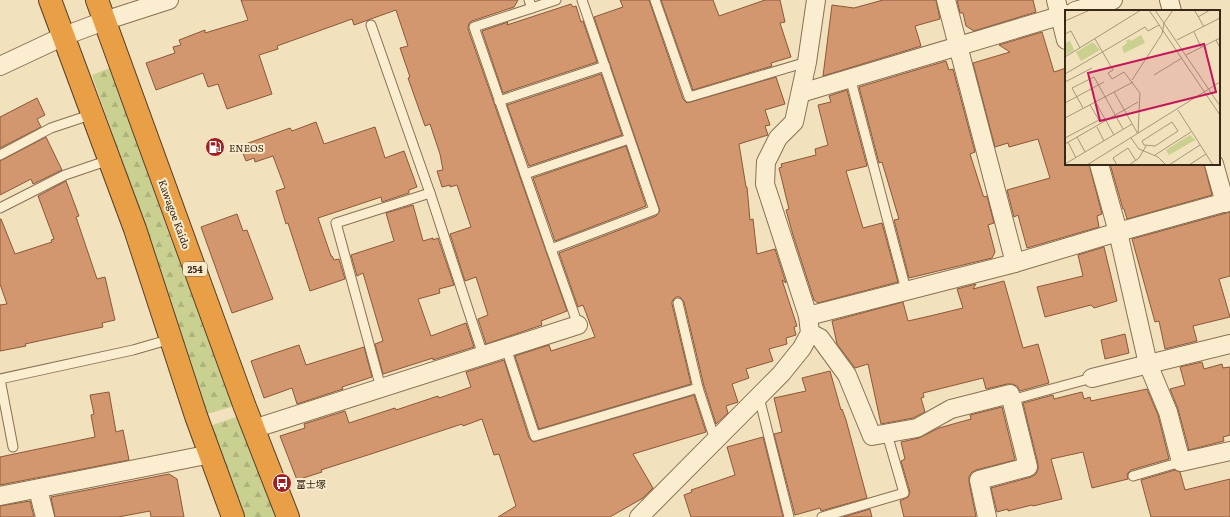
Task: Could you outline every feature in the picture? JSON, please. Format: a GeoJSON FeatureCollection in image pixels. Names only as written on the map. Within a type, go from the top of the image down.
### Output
{"type":"FeatureCollection","features":[{"type":"Feature","properties":{"kind":"highway"},"geometry":{"type":"LineString","coordinates":[[50,0],[135,228],[196,416],[233,517]]}},
{"type":"Feature","properties":{"kind":"highway","name":"Kawagoe Kaido"},"geometry":{"type":"LineString","coordinates":[[97,0],[288,517]]}},
{"type":"Feature","properties":{"kind":"street"},"geometry":{"type":"LineString","coordinates":[[0,66],[64,36],[104,21],[169,0]]}},
{"type":"Feature","properties":{"kind":"street"},"geometry":{"type":"LineString","coordinates":[[816,0],[807,62],[794,122],[778,138],[766,162],[765,184],[809,324],[846,375],[872,436],[917,428],[951,409],[1010,394],[1028,467],[979,480],[988,517]]}},
{"type":"Feature","properties":{"kind":"street"},"geometry":{"type":"LineString","coordinates":[[946,0],[1015,263]]}},
{"type":"Feature","properties":{"kind":"street"},"geometry":{"type":"LineString","coordinates":[[801,93],[957,46],[1064,10],[1113,0]]}},
{"type":"Feature","properties":{"kind":"street"},"geometry":{"type":"LineString","coordinates":[[1169,0],[1172,10]]}},
{"type":"Feature","properties":{"kind":"street"},"geometry":{"type":"LineString","coordinates":[[1064,10],[1065,25]]}},
{"type":"Feature","properties":{"kind":"street"},"geometry":{"type":"LineString","coordinates":[[1099,165],[1118,232],[1148,364],[1168,412],[1181,462],[1230,451]]}},
{"type":"Feature","properties":{"kind":"street"},"geometry":{"type":"LineString","coordinates":[[809,324],[906,290],[1015,263],[1118,232],[1227,202],[1214,165]]}},
{"type":"Feature","properties":{"kind":"street"},"geometry":{"type":"LineString","coordinates":[[639,517],[781,374],[802,348],[809,324]]}},
{"type":"Feature","properties":{"kind":"street"},"geometry":{"type":"LineString","coordinates":[[254,428],[578,325]]}},
{"type":"Feature","properties":{"kind":"street"},"geometry":{"type":"LineString","coordinates":[[1092,378],[1230,344]]}},
{"type":"Feature","properties":{"kind":"street"},"geometry":{"type":"LineString","coordinates":[[0,496],[211,454]]}},
{"type":"Feature","properties":{"kind":"street"},"geometry":{"type":"LineString","coordinates":[[38,489],[45,517]]}},
{"type":"Feature","properties":{"kind":"lane"},"geometry":{"type":"LineString","coordinates":[[556,0],[530,4],[474,27],[578,325]]}},
{"type":"Feature","properties":{"kind":"lane"},"geometry":{"type":"LineString","coordinates":[[551,249],[654,210],[582,0]]}},
{"type":"Feature","properties":{"kind":"lane"},"geometry":{"type":"LineString","coordinates":[[655,0],[689,98],[807,62]]}},
{"type":"Feature","properties":{"kind":"lane"},"geometry":{"type":"LineString","coordinates":[[371,25],[430,193],[484,355]]}},
{"type":"Feature","properties":{"kind":"lane"},"geometry":{"type":"LineString","coordinates":[[500,101],[605,66]]}},
{"type":"Feature","properties":{"kind":"lane"},"geometry":{"type":"LineString","coordinates":[[850,77],[906,290]]}},
{"type":"Feature","properties":{"kind":"lane"},"geometry":{"type":"LineString","coordinates":[[0,155],[51,128],[93,114]]}},
{"type":"Feature","properties":{"kind":"lane"},"geometry":{"type":"LineString","coordinates":[[525,174],[629,139]]}},
{"type":"Feature","properties":{"kind":"lane"},"geometry":{"type":"LineString","coordinates":[[0,208],[65,175],[109,160]]}},
{"type":"Feature","properties":{"kind":"lane"},"geometry":{"type":"LineString","coordinates":[[381,388],[336,223],[430,193]]}},
{"type":"Feature","properties":{"kind":"lane"},"geometry":{"type":"LineString","coordinates":[[678,303],[698,388],[715,440]]}},
{"type":"Feature","properties":{"kind":"lane"},"geometry":{"type":"LineString","coordinates":[[13,447],[0,379],[133,350],[171,339]]}},
{"type":"Feature","properties":{"kind":"lane"},"geometry":{"type":"LineString","coordinates":[[506,348],[535,436],[698,388]]}},
{"type":"Feature","properties":{"kind":"lane"},"geometry":{"type":"LineString","coordinates":[[1011,400],[1092,378]]}},
{"type":"Feature","properties":{"kind":"lane"},"geometry":{"type":"LineString","coordinates":[[759,397],[789,517]]}},
{"type":"Feature","properties":{"kind":"lane"},"geometry":{"type":"LineString","coordinates":[[822,517],[904,493],[888,434]]}},
{"type":"Feature","properties":{"kind":"lane"},"geometry":{"type":"LineString","coordinates":[[1133,476],[1181,462]]}},
{"type":"Feature","properties":{"kind":"green space"},"geometry":{"type":"Polygon","coordinates":[[[110,68],[170,237],[234,406],[207,414],[148,235],[92,75],[110,68]]]}},
{"type":"Feature","properties":{"kind":"green space"},"geometry":{"type":"Polygon","coordinates":[[[239,416],[278,517],[244,517],[210,426],[239,416]]]}},
{"type":"Feature","properties":{"kind":"building"},"geometry":{"type":"Polygon","coordinates":[[[241,0],[518,0],[514,7],[472,21],[469,23],[468,29],[567,311],[541,321],[542,325],[486,344],[478,319],[488,315],[476,277],[465,281],[450,234],[471,227],[457,185],[442,187],[437,171],[443,170],[440,154],[430,124],[425,126],[408,78],[410,77],[400,48],[408,46],[396,10],[354,25],[352,19],[277,46],[278,49],[259,55],[272,94],[227,109],[218,84],[208,87],[203,73],[156,90],[146,63],[175,53],[173,47],[181,45],[179,40],[205,30],[205,33],[248,20],[241,0]]]}},
{"type":"Feature","properties":{"kind":"building"},"geometry":{"type":"Polygon","coordinates":[[[620,0],[649,0],[683,99],[687,103],[776,77],[785,104],[765,110],[770,125],[765,126],[768,135],[739,144],[747,187],[750,220],[753,219],[757,254],[775,249],[786,283],[782,280],[797,326],[794,327],[796,335],[786,338],[787,344],[769,349],[773,361],[746,369],[749,378],[732,384],[738,402],[726,406],[728,413],[716,424],[704,386],[684,302],[680,297],[676,297],[672,301],[672,304],[691,384],[539,429],[515,356],[549,345],[551,351],[595,337],[583,305],[578,307],[559,253],[656,216],[660,211],[594,17],[623,7],[620,0]]]}},
{"type":"Feature","properties":{"kind":"building"},"geometry":{"type":"Polygon","coordinates":[[[661,0],[713,0],[719,16],[765,0],[780,0],[785,22],[780,23],[791,57],[771,63],[772,66],[693,90],[661,0]]]}},
{"type":"Feature","properties":{"kind":"building"},"geometry":{"type":"Polygon","coordinates":[[[883,0],[936,0],[940,19],[915,26],[921,46],[823,76],[832,5],[854,8],[883,0]]]}},
{"type":"Feature","properties":{"kind":"building"},"geometry":{"type":"Polygon","coordinates":[[[957,0],[1033,0],[1036,12],[974,31],[966,26],[963,13],[960,13],[957,0]]]}},
{"type":"Feature","properties":{"kind":"building"},"geometry":{"type":"Polygon","coordinates":[[[571,4],[573,7],[576,6],[581,22],[583,21],[597,62],[503,93],[482,31],[508,22],[507,25],[571,4]]]}},
{"type":"Feature","properties":{"kind":"building"},"geometry":{"type":"Polygon","coordinates":[[[1042,32],[1054,72],[1065,68],[1065,165],[1089,165],[1102,214],[1097,216],[1099,227],[1027,248],[1018,215],[1014,217],[1007,190],[1050,178],[1038,139],[1009,147],[1008,143],[995,147],[973,63],[1010,52],[999,45],[1042,32]]]}},
{"type":"Feature","properties":{"kind":"building"},"geometry":{"type":"Polygon","coordinates":[[[946,61],[949,70],[953,69],[975,152],[970,154],[983,195],[984,197],[987,196],[994,223],[988,225],[995,252],[992,258],[909,278],[894,220],[899,219],[882,162],[879,163],[859,87],[946,61]]]}},
{"type":"Feature","properties":{"kind":"building"},"geometry":{"type":"Polygon","coordinates":[[[601,74],[622,135],[529,166],[507,105],[601,74]]]}},
{"type":"Feature","properties":{"kind":"building"},"geometry":{"type":"Polygon","coordinates":[[[847,90],[867,166],[846,171],[863,228],[882,223],[898,282],[818,303],[814,300],[793,235],[786,210],[789,209],[779,168],[782,167],[781,164],[816,155],[815,149],[828,145],[818,105],[831,102],[829,96],[847,90]]]}},
{"type":"Feature","properties":{"kind":"building"},"geometry":{"type":"Polygon","coordinates":[[[37,98],[45,115],[37,119],[41,127],[0,148],[0,117],[37,98]]]}},
{"type":"Feature","properties":{"kind":"building"},"geometry":{"type":"Polygon","coordinates":[[[316,122],[324,144],[375,127],[385,158],[404,151],[417,187],[409,190],[409,193],[382,202],[381,197],[318,218],[331,256],[334,260],[339,259],[345,279],[310,291],[276,191],[285,188],[273,156],[255,162],[254,158],[246,161],[240,146],[290,128],[292,131],[316,122]]]}},
{"type":"Feature","properties":{"kind":"building"},"geometry":{"type":"Polygon","coordinates":[[[46,137],[62,170],[33,184],[31,179],[0,195],[0,161],[46,137]]]}},
{"type":"Feature","properties":{"kind":"building"},"geometry":{"type":"Polygon","coordinates":[[[626,146],[646,206],[555,241],[533,178],[626,146]]]}},
{"type":"Feature","properties":{"kind":"building"},"geometry":{"type":"Polygon","coordinates":[[[1110,165],[1204,165],[1212,195],[1127,219],[1110,165]]]}},
{"type":"Feature","properties":{"kind":"building"},"geometry":{"type":"Polygon","coordinates":[[[66,181],[79,216],[76,217],[97,279],[105,277],[115,320],[102,323],[103,327],[0,351],[0,305],[7,304],[0,284],[0,219],[15,254],[52,242],[51,240],[54,239],[38,196],[66,181]]]}},
{"type":"Feature","properties":{"kind":"building"},"geometry":{"type":"Polygon","coordinates":[[[413,205],[423,241],[438,238],[454,285],[439,289],[440,293],[418,299],[431,336],[466,323],[474,347],[383,374],[375,344],[383,341],[363,273],[357,276],[351,255],[394,241],[386,213],[413,205]]]}},
{"type":"Feature","properties":{"kind":"building"},"geometry":{"type":"Polygon","coordinates":[[[1230,212],[1230,276],[1219,279],[1230,317],[1193,326],[1197,341],[1165,349],[1159,321],[1155,322],[1132,239],[1230,212]]]}},
{"type":"Feature","properties":{"kind":"building"},"geometry":{"type":"Polygon","coordinates":[[[237,214],[243,231],[247,230],[273,299],[232,313],[201,227],[237,214]]]}},
{"type":"Feature","properties":{"kind":"building"},"geometry":{"type":"Polygon","coordinates":[[[1104,247],[1117,301],[1094,308],[1091,305],[1045,317],[1037,287],[1083,276],[1078,255],[1104,247]]]}},
{"type":"Feature","properties":{"kind":"building"},"geometry":{"type":"Polygon","coordinates":[[[1004,281],[1023,348],[1038,344],[1049,383],[1020,391],[1017,386],[1012,384],[986,389],[983,378],[923,393],[924,397],[921,398],[925,412],[913,418],[881,424],[868,364],[855,368],[837,344],[832,321],[903,302],[908,321],[930,316],[963,308],[957,289],[976,284],[973,289],[1004,281]]]}},
{"type":"Feature","properties":{"kind":"building"},"geometry":{"type":"Polygon","coordinates":[[[1125,334],[1129,353],[1105,359],[1101,340],[1125,334]]]}},
{"type":"Feature","properties":{"kind":"building"},"geometry":{"type":"Polygon","coordinates":[[[299,345],[306,365],[364,347],[372,377],[342,387],[343,389],[297,404],[292,388],[264,398],[251,361],[299,345]]]}},
{"type":"Feature","properties":{"kind":"building"},"geometry":{"type":"Polygon","coordinates":[[[504,360],[529,438],[533,442],[694,395],[706,432],[633,454],[653,488],[643,498],[610,517],[498,517],[516,506],[499,454],[494,455],[482,419],[463,426],[462,424],[321,470],[322,472],[297,480],[280,436],[305,428],[304,424],[345,411],[349,423],[395,408],[396,410],[438,396],[439,398],[471,387],[466,372],[504,360]]]}},
{"type":"Feature","properties":{"kind":"building"},"geometry":{"type":"Polygon","coordinates":[[[1202,362],[1204,369],[1222,364],[1223,368],[1230,367],[1230,435],[1223,437],[1224,441],[1189,450],[1178,409],[1170,389],[1185,385],[1180,367],[1202,362]]]}},
{"type":"Feature","properties":{"kind":"building"},"geometry":{"type":"Polygon","coordinates":[[[830,371],[841,410],[842,409],[846,420],[867,498],[821,511],[820,508],[795,515],[774,434],[782,432],[774,398],[806,391],[802,378],[830,371]]]}},
{"type":"Feature","properties":{"kind":"building"},"geometry":{"type":"Polygon","coordinates":[[[1147,389],[1158,415],[1169,459],[1131,470],[1127,474],[1128,479],[1092,488],[1083,452],[1051,459],[1062,499],[997,512],[991,488],[1031,477],[1036,474],[1038,469],[1023,403],[1053,395],[1054,399],[1082,392],[1084,399],[1090,397],[1091,401],[1147,389]]]}},
{"type":"Feature","properties":{"kind":"building"},"geometry":{"type":"Polygon","coordinates":[[[109,392],[116,432],[123,430],[129,460],[0,485],[0,457],[95,437],[91,415],[94,414],[90,395],[109,392]]]}},
{"type":"Feature","properties":{"kind":"building"},"geometry":{"type":"Polygon","coordinates":[[[1002,407],[1015,460],[976,470],[971,473],[969,482],[976,517],[904,517],[900,501],[908,497],[910,492],[901,461],[905,459],[901,442],[919,438],[939,428],[971,419],[970,415],[1002,407]]]}},
{"type":"Feature","properties":{"kind":"building"},"geometry":{"type":"Polygon","coordinates":[[[763,437],[783,517],[691,517],[684,495],[692,492],[691,490],[735,475],[727,447],[763,437]]]}},
{"type":"Feature","properties":{"kind":"building"},"geometry":{"type":"Polygon","coordinates":[[[1175,470],[1180,472],[1185,490],[1230,479],[1230,517],[1151,517],[1141,480],[1175,470]]]}},
{"type":"Feature","properties":{"kind":"building"},"geometry":{"type":"Polygon","coordinates":[[[169,474],[177,479],[184,517],[151,517],[150,511],[118,517],[55,517],[51,497],[169,474]]]}},
{"type":"Feature","properties":{"kind":"building"},"geometry":{"type":"Polygon","coordinates":[[[30,501],[34,517],[0,517],[0,506],[30,501]]]}},
{"type":"Feature","properties":{"kind":"building"},"geometry":{"type":"Polygon","coordinates":[[[870,509],[872,517],[843,517],[870,509]]]}},
{"type":"Feature","properties":{"kind":"place","name":"ENEOS"},"geometry":{"type":"Point","coordinates":[215,147]}},
{"type":"Feature","properties":{"kind":"place","name":"富士塚"},"geometry":{"type":"Point","coordinates":[282,483]}}]}
